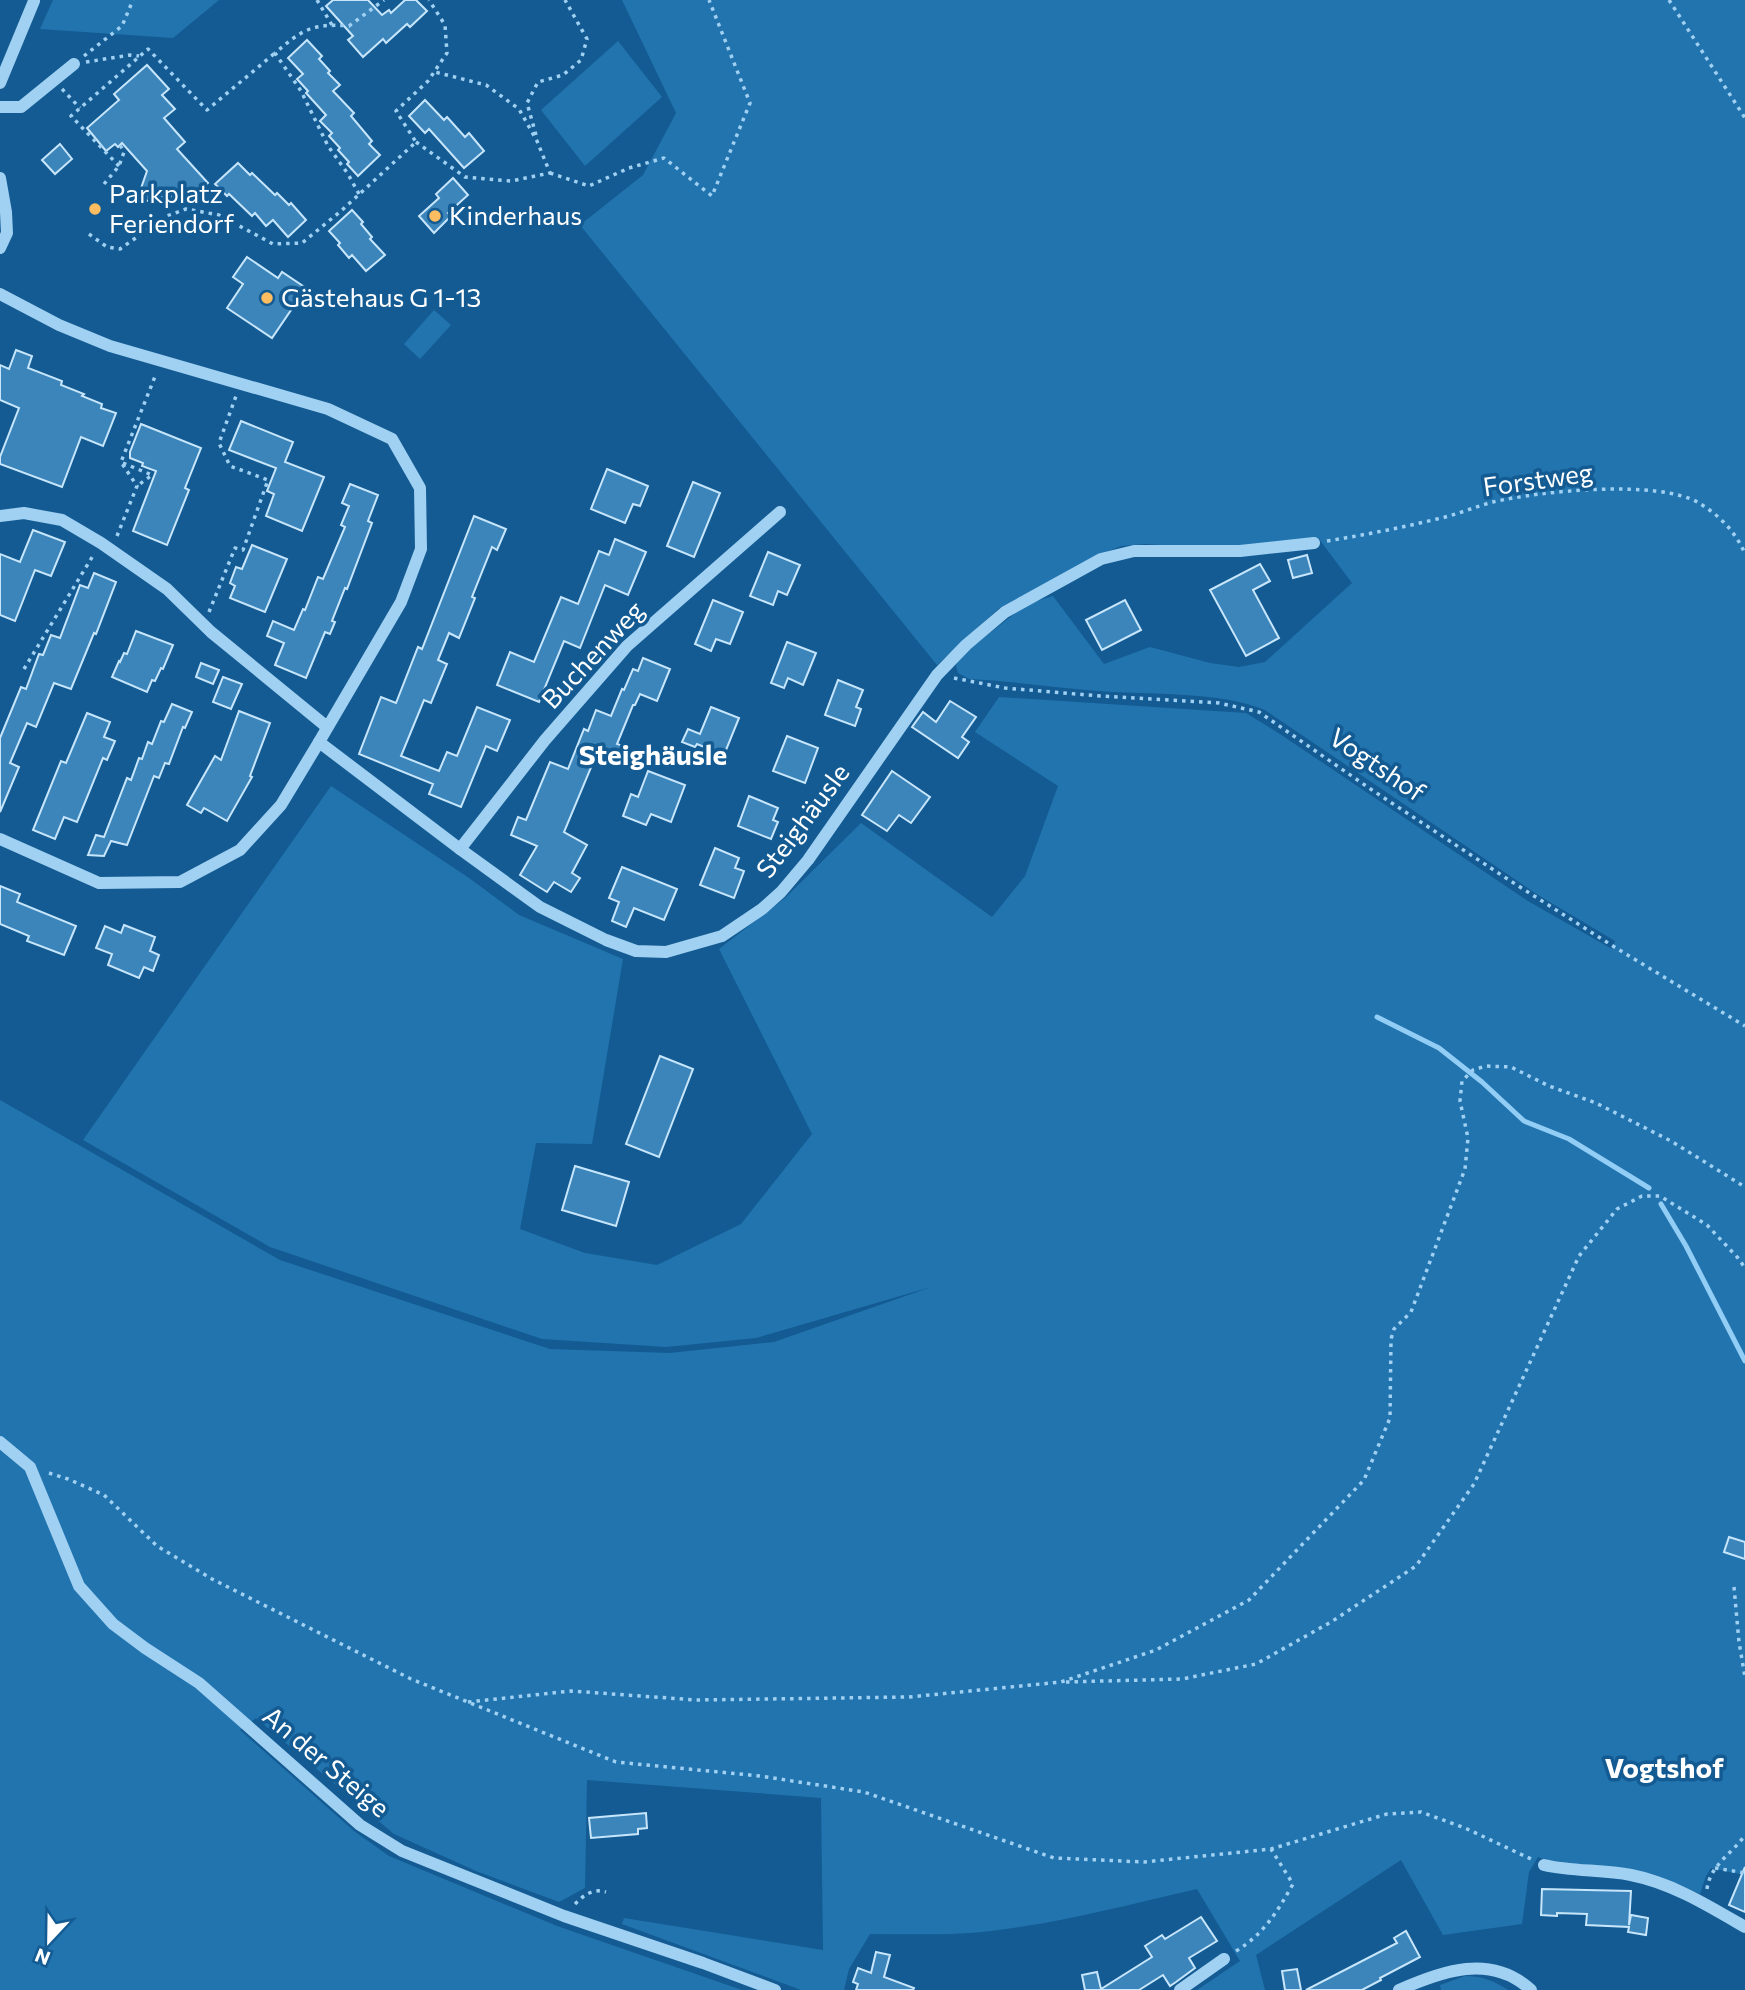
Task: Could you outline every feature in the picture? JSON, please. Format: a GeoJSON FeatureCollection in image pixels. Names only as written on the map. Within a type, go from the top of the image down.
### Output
{"type":"FeatureCollection","features":[{"type":"Feature","properties":{"kind":"street"},"geometry":{"type":"LineString","coordinates":[[0,83],[34,1]]}},
{"type":"Feature","properties":{"kind":"street"},"geometry":{"type":"LineString","coordinates":[[0,107],[21,107],[75,64]]}},
{"type":"Feature","properties":{"kind":"street"},"geometry":{"type":"LineString","coordinates":[[0,178],[7,233],[0,248]]}},
{"type":"Feature","properties":{"kind":"street"},"geometry":{"type":"LineString","coordinates":[[0,294],[59,326],[110,346],[328,409],[392,439],[420,488],[421,549],[401,602],[281,805],[240,850],[180,882],[99,883],[0,839]]}},
{"type":"Feature","properties":{"kind":"street","name":"Buchenweg"},"geometry":{"type":"LineString","coordinates":[[460,849],[545,740],[627,646],[780,512]]}},
{"type":"Feature","properties":{"kind":"street"},"geometry":{"type":"LineString","coordinates":[[0,516],[24,513],[62,520],[106,547],[167,589],[204,625],[327,727]]}},
{"type":"Feature","properties":{"kind":"street","name":"Steighäusle"},"geometry":{"type":"LineString","coordinates":[[318,742],[540,907],[606,940],[636,951],[666,952],[722,936],[762,909],[781,892],[808,860],[937,675],[966,645],[1005,612],[1101,559],[1135,551],[1240,551],[1314,543]]}},
{"type":"Feature","properties":{"kind":"street","name":"An der Steige"},"geometry":{"type":"LineString","coordinates":[[0,1442],[30,1467],[79,1586],[113,1624],[199,1683],[360,1825],[402,1851],[564,1916],[775,1990]]}},
{"type":"Feature","properties":{"kind":"street"},"geometry":{"type":"LineString","coordinates":[[1544,1865],[1559,1869],[1633,1875],[1668,1885],[1745,1927]]}},
{"type":"Feature","properties":{"kind":"street"},"geometry":{"type":"LineString","coordinates":[[1180,1990],[1224,1959]]}},
{"type":"Feature","properties":{"kind":"street"},"geometry":{"type":"LineString","coordinates":[[1399,1990],[1435,1975],[1458,1969],[1482,1968],[1505,1973],[1531,1990]]}},
{"type":"Feature","properties":{"kind":"path"},"geometry":{"type":"LineString","coordinates":[[75,64],[122,26],[133,0]]}},
{"type":"Feature","properties":{"kind":"path"},"geometry":{"type":"LineString","coordinates":[[317,0],[332,24]]}},
{"type":"Feature","properties":{"kind":"path"},"geometry":{"type":"LineString","coordinates":[[119,166],[71,116],[148,48],[207,110],[300,31],[332,24],[349,26],[384,0]]}},
{"type":"Feature","properties":{"kind":"path"},"geometry":{"type":"LineString","coordinates":[[429,0],[445,25],[447,53],[428,81],[396,111],[416,142],[465,177],[511,181],[550,173],[589,186],[629,167],[664,158],[712,196],[750,103],[709,0]]}},
{"type":"Feature","properties":{"kind":"path"},"geometry":{"type":"LineString","coordinates":[[537,141],[527,103],[538,82],[563,75],[581,60],[587,39],[565,0]]}},
{"type":"Feature","properties":{"kind":"path"},"geometry":{"type":"LineString","coordinates":[[1669,0],[1745,118]]}},
{"type":"Feature","properties":{"kind":"path"},"geometry":{"type":"LineString","coordinates":[[275,53],[301,91],[328,146],[359,194]]}},
{"type":"Feature","properties":{"kind":"path"},"geometry":{"type":"LineString","coordinates":[[75,64],[130,55],[139,56]]}},
{"type":"Feature","properties":{"kind":"path"},"geometry":{"type":"LineString","coordinates":[[435,72],[486,85],[519,109],[537,141],[550,173]]}},
{"type":"Feature","properties":{"kind":"path"},"geometry":{"type":"LineString","coordinates":[[72,101],[80,108]]}},
{"type":"Feature","properties":{"kind":"path"},"geometry":{"type":"LineString","coordinates":[[89,234],[107,247],[120,249],[167,216],[186,209],[219,215],[273,244],[302,243],[416,142]]}},
{"type":"Feature","properties":{"kind":"path"},"geometry":{"type":"LineString","coordinates":[[104,184],[119,166],[124,152],[120,145]]}},
{"type":"Feature","properties":{"kind":"path"},"geometry":{"type":"LineString","coordinates":[[121,462],[161,361]]}},
{"type":"Feature","properties":{"kind":"path"},"geometry":{"type":"LineString","coordinates":[[204,625],[235,548],[243,550],[268,480],[229,466],[219,443],[240,384]]}},
{"type":"Feature","properties":{"kind":"path"},"geometry":{"type":"LineString","coordinates":[[24,669],[106,547],[137,486],[152,475],[121,462]]}},
{"type":"Feature","properties":{"kind":"path"},"geometry":{"type":"LineString","coordinates":[[121,462],[137,486]]}},
{"type":"Feature","properties":{"kind":"path","name":"Forstweg"},"geometry":{"type":"LineString","coordinates":[[1314,543],[1413,525],[1493,502],[1607,489],[1656,491],[1697,502],[1724,520],[1745,554]]}},
{"type":"Feature","properties":{"kind":"path","name":"Vogtshof"},"geometry":{"type":"LineString","coordinates":[[937,675],[1005,688],[1219,703],[1259,712],[1509,880],[1745,1026]]}},
{"type":"Feature","properties":{"kind":"path"},"geometry":{"type":"LineString","coordinates":[[1061,1682],[1156,1650],[1250,1600],[1364,1480],[1390,1418],[1391,1339],[1394,1329],[1412,1312],[1465,1169],[1468,1138],[1460,1101],[1462,1081],[1473,1070],[1486,1066],[1511,1067],[1549,1086],[1596,1103],[1671,1140],[1745,1187]]}},
{"type":"Feature","properties":{"kind":"path"},"geometry":{"type":"LineString","coordinates":[[468,1702],[571,1691],[696,1700],[909,1697],[1061,1682],[1182,1679],[1256,1664],[1331,1622],[1416,1566],[1474,1484],[1579,1256],[1617,1209],[1642,1196],[1660,1196],[1707,1225],[1745,1268]]}},
{"type":"Feature","properties":{"kind":"path"},"geometry":{"type":"LineString","coordinates":[[30,1467],[68,1479],[104,1495],[157,1546],[212,1579],[411,1679],[616,1762],[760,1776],[864,1792],[1054,1858],[1143,1862],[1271,1849],[1387,1814],[1421,1812],[1465,1828],[1544,1865]]}},
{"type":"Feature","properties":{"kind":"path"},"geometry":{"type":"LineString","coordinates":[[1734,1587],[1745,1677]]}},
{"type":"Feature","properties":{"kind":"path"},"geometry":{"type":"LineString","coordinates":[[1709,1906],[1707,1884],[1715,1868],[1745,1835]]}},
{"type":"Feature","properties":{"kind":"path"},"geometry":{"type":"LineString","coordinates":[[1224,1959],[1248,1944],[1271,1921],[1293,1884],[1271,1849]]}},
{"type":"Feature","properties":{"kind":"path"},"geometry":{"type":"LineString","coordinates":[[1715,1868],[1745,1873]]}},
{"type":"Feature","properties":{"kind":"path"},"geometry":{"type":"LineString","coordinates":[[564,1916],[588,1892],[606,1892]]}},
{"type":"Feature","properties":{"kind":"shaded area"},"geometry":{"type":"Polygon","coordinates":[[[53,0],[219,0],[173,38],[40,29],[53,0]]]}},
{"type":"Feature","properties":{"kind":"shaded area"},"geometry":{"type":"Polygon","coordinates":[[[622,0],[1745,0],[1745,1875],[1711,1868],[1700,1894],[1656,1875],[1558,1864],[1538,1857],[1529,1872],[1522,1924],[1443,1935],[1401,1860],[1256,1955],[1265,1990],[1197,1990],[1240,1961],[1197,1889],[1023,1927],[966,1933],[870,1934],[849,1969],[844,1990],[801,1990],[622,1924],[624,1918],[823,1950],[821,1798],[587,1780],[585,1888],[559,1902],[476,1871],[394,1834],[256,1718],[240,1730],[354,1831],[389,1856],[557,1926],[742,1990],[0,1990],[0,1100],[280,1260],[550,1349],[670,1353],[774,1342],[931,1287],[756,1338],[666,1347],[542,1339],[270,1247],[83,1140],[331,786],[469,878],[519,915],[623,959],[592,1144],[536,1143],[520,1229],[585,1253],[657,1265],[741,1224],[812,1134],[719,949],[785,898],[861,823],[992,917],[1025,876],[1058,786],[975,732],[999,697],[1246,713],[1528,901],[1612,949],[1615,941],[1538,895],[1265,710],[1206,697],[1099,691],[969,679],[958,673],[956,666],[959,657],[1027,604],[1053,596],[1104,664],[1150,647],[1210,663],[1239,667],[1265,662],[1352,583],[1319,539],[1211,549],[1146,544],[1121,546],[998,609],[937,665],[580,225],[643,175],[676,113],[622,0]]]}},
{"type":"Feature","properties":{"kind":"shaded area"},"geometry":{"type":"Polygon","coordinates":[[[618,41],[662,97],[585,166],[541,110],[618,41]]]}},
{"type":"Feature","properties":{"kind":"shaded area"},"geometry":{"type":"Polygon","coordinates":[[[434,310],[451,325],[420,359],[404,344],[434,310]]]}},
{"type":"Feature","properties":{"kind":"shaded area"},"geometry":{"type":"Polygon","coordinates":[[[1465,1976],[1488,1980],[1508,1990],[1441,1990],[1440,1985],[1465,1976]]]}},
{"type":"Feature","properties":{"kind":"building"},"geometry":{"type":"Polygon","coordinates":[[[333,0],[368,0],[382,15],[389,10],[391,13],[405,0],[416,0],[427,11],[410,27],[407,24],[386,43],[383,39],[363,57],[348,40],[353,36],[326,6],[333,0]]]}},
{"type":"Feature","properties":{"kind":"building"},"geometry":{"type":"Polygon","coordinates":[[[307,40],[322,56],[319,59],[340,85],[333,91],[354,113],[351,116],[372,141],[369,144],[380,155],[358,176],[329,136],[332,133],[320,121],[326,115],[297,79],[303,74],[288,58],[307,40]]]}},
{"type":"Feature","properties":{"kind":"building"},"geometry":{"type":"Polygon","coordinates":[[[147,65],[169,89],[162,95],[175,109],[164,118],[185,142],[177,149],[208,183],[183,205],[170,195],[147,201],[139,194],[147,171],[122,143],[118,147],[115,144],[106,151],[87,128],[119,100],[114,94],[147,65]]]}},
{"type":"Feature","properties":{"kind":"building"},"geometry":{"type":"Polygon","coordinates":[[[425,100],[444,120],[447,117],[465,137],[469,133],[484,151],[464,168],[429,129],[425,133],[409,116],[425,100]]]}},
{"type":"Feature","properties":{"kind":"building"},"geometry":{"type":"Polygon","coordinates":[[[60,144],[72,159],[55,174],[42,160],[60,144]]]}},
{"type":"Feature","properties":{"kind":"building"},"geometry":{"type":"Polygon","coordinates":[[[238,163],[275,195],[277,193],[289,205],[291,203],[306,220],[288,237],[273,220],[266,226],[255,213],[252,216],[215,184],[238,163]]]}},
{"type":"Feature","properties":{"kind":"building"},"geometry":{"type":"Polygon","coordinates":[[[453,178],[468,195],[448,213],[451,216],[434,233],[419,216],[439,198],[436,194],[453,178]]]}},
{"type":"Feature","properties":{"kind":"building"},"geometry":{"type":"Polygon","coordinates":[[[352,210],[363,222],[361,224],[372,237],[370,239],[385,255],[366,271],[352,255],[349,258],[329,231],[352,210]]]}},
{"type":"Feature","properties":{"kind":"building","name":"Gästehaus G 1-13"},"geometry":{"type":"Polygon","coordinates":[[[247,257],[278,278],[282,272],[306,288],[272,338],[227,308],[243,284],[233,277],[247,257]]]}},
{"type":"Feature","properties":{"kind":"building"},"geometry":{"type":"Polygon","coordinates":[[[16,350],[32,356],[28,368],[62,381],[61,385],[84,394],[82,396],[102,404],[101,408],[116,413],[103,446],[81,437],[62,487],[0,464],[0,457],[19,408],[0,400],[0,365],[9,369],[16,350]]]}},
{"type":"Feature","properties":{"kind":"building"},"geometry":{"type":"Polygon","coordinates":[[[241,421],[293,442],[285,462],[324,477],[302,531],[266,516],[274,494],[267,491],[276,468],[229,450],[241,421]]]}},
{"type":"Feature","properties":{"kind":"building"},"geometry":{"type":"Polygon","coordinates":[[[141,424],[201,448],[185,488],[189,490],[167,545],[133,531],[156,471],[130,458],[141,424]]]}},
{"type":"Feature","properties":{"kind":"building"},"geometry":{"type":"Polygon","coordinates":[[[607,469],[648,486],[640,506],[633,504],[625,523],[591,509],[607,469]]]}},
{"type":"Feature","properties":{"kind":"building"},"geometry":{"type":"Polygon","coordinates":[[[693,482],[720,493],[694,557],[667,546],[693,482]]]}},
{"type":"Feature","properties":{"kind":"building"},"geometry":{"type":"Polygon","coordinates":[[[350,484],[378,495],[368,521],[372,523],[332,621],[335,622],[330,634],[325,632],[306,678],[275,665],[284,643],[267,636],[273,621],[294,630],[318,577],[323,579],[345,527],[341,525],[349,506],[342,503],[350,484]]]}},
{"type":"Feature","properties":{"kind":"building"},"geometry":{"type":"Polygon","coordinates":[[[474,516],[506,529],[497,550],[492,547],[459,638],[449,633],[438,660],[447,664],[431,703],[424,700],[401,756],[439,771],[447,752],[457,756],[477,707],[510,720],[497,751],[486,746],[461,807],[429,794],[433,784],[359,754],[381,697],[396,703],[418,647],[422,649],[474,516]]]}},
{"type":"Feature","properties":{"kind":"building"},"geometry":{"type":"Polygon","coordinates":[[[33,530],[65,542],[51,576],[35,570],[15,621],[0,615],[0,554],[20,562],[33,530]]]}},
{"type":"Feature","properties":{"kind":"building"},"geometry":{"type":"Polygon","coordinates":[[[615,539],[646,552],[628,595],[605,585],[580,648],[564,641],[539,702],[497,685],[510,652],[534,662],[561,597],[578,604],[599,551],[609,555],[615,539]]]}},
{"type":"Feature","properties":{"kind":"building"},"geometry":{"type":"Polygon","coordinates":[[[252,545],[287,559],[265,612],[230,598],[235,586],[230,583],[236,567],[242,569],[252,545]]]}},
{"type":"Feature","properties":{"kind":"building"},"geometry":{"type":"Polygon","coordinates":[[[768,552],[800,565],[787,595],[778,591],[773,605],[750,596],[768,552]]]}},
{"type":"Feature","properties":{"kind":"building"},"geometry":{"type":"Polygon","coordinates":[[[1307,555],[1312,573],[1293,578],[1288,560],[1307,555]]]}},
{"type":"Feature","properties":{"kind":"building"},"geometry":{"type":"Polygon","coordinates":[[[1260,564],[1270,581],[1253,590],[1279,638],[1246,656],[1210,590],[1260,564]]]}},
{"type":"Feature","properties":{"kind":"building"},"geometry":{"type":"Polygon","coordinates":[[[94,573],[116,582],[96,634],[94,633],[71,689],[54,683],[36,727],[27,723],[10,763],[19,767],[0,812],[0,738],[21,687],[26,689],[39,654],[43,655],[51,635],[60,638],[80,585],[88,588],[94,573]]]}},
{"type":"Feature","properties":{"kind":"building"},"geometry":{"type":"Polygon","coordinates":[[[713,600],[743,612],[730,644],[716,639],[711,651],[695,644],[713,600]]]}},
{"type":"Feature","properties":{"kind":"building"},"geometry":{"type":"Polygon","coordinates":[[[1125,600],[1141,630],[1102,650],[1086,620],[1125,600]]]}},
{"type":"Feature","properties":{"kind":"building"},"geometry":{"type":"Polygon","coordinates":[[[136,631],[173,645],[163,669],[161,668],[155,681],[152,680],[147,692],[112,677],[124,653],[127,654],[136,631]]]}},
{"type":"Feature","properties":{"kind":"building"},"geometry":{"type":"Polygon","coordinates":[[[787,642],[816,653],[803,685],[788,678],[784,688],[771,683],[787,642]]]}},
{"type":"Feature","properties":{"kind":"building"},"geometry":{"type":"Polygon","coordinates":[[[643,658],[670,669],[657,701],[640,694],[617,744],[623,746],[617,761],[597,753],[564,832],[587,845],[572,873],[580,878],[571,892],[554,882],[547,892],[520,875],[537,846],[511,835],[518,817],[526,820],[550,762],[568,769],[584,729],[588,731],[596,710],[611,716],[633,669],[638,671],[643,658]]]}},
{"type":"Feature","properties":{"kind":"building"},"geometry":{"type":"Polygon","coordinates":[[[201,663],[219,670],[213,684],[196,677],[201,663]]]}},
{"type":"Feature","properties":{"kind":"building"},"geometry":{"type":"Polygon","coordinates":[[[223,677],[242,684],[231,709],[213,702],[223,677]]]}},
{"type":"Feature","properties":{"kind":"building"},"geometry":{"type":"Polygon","coordinates":[[[838,680],[863,690],[856,707],[861,709],[855,726],[825,715],[838,680]]]}},
{"type":"Feature","properties":{"kind":"building"},"geometry":{"type":"Polygon","coordinates":[[[950,701],[976,717],[962,737],[969,742],[958,758],[912,727],[923,712],[936,722],[950,701]]]}},
{"type":"Feature","properties":{"kind":"building"},"geometry":{"type":"Polygon","coordinates":[[[172,704],[192,712],[185,728],[183,727],[169,764],[165,763],[159,778],[154,776],[127,845],[111,841],[104,856],[88,855],[96,835],[104,837],[127,778],[131,780],[139,758],[142,759],[148,742],[152,744],[161,721],[164,722],[172,704]]]}},
{"type":"Feature","properties":{"kind":"building"},"geometry":{"type":"Polygon","coordinates":[[[711,707],[739,718],[724,755],[697,744],[695,747],[682,742],[688,729],[700,734],[711,707]]]}},
{"type":"Feature","properties":{"kind":"building"},"geometry":{"type":"Polygon","coordinates":[[[239,711],[270,723],[250,776],[252,777],[227,821],[204,808],[201,813],[187,805],[215,756],[221,760],[239,711]]]}},
{"type":"Feature","properties":{"kind":"building"},"geometry":{"type":"Polygon","coordinates":[[[87,713],[110,722],[104,737],[115,741],[107,760],[103,758],[77,822],[64,817],[55,839],[33,830],[61,761],[66,763],[87,713]]]}},
{"type":"Feature","properties":{"kind":"building"},"geometry":{"type":"Polygon","coordinates":[[[787,736],[818,748],[805,783],[773,771],[787,736]]]}},
{"type":"Feature","properties":{"kind":"building"},"geometry":{"type":"Polygon","coordinates":[[[648,771],[685,785],[671,822],[651,814],[646,825],[623,816],[631,794],[638,797],[648,771]]]}},
{"type":"Feature","properties":{"kind":"building"},"geometry":{"type":"Polygon","coordinates":[[[892,771],[930,797],[911,823],[899,815],[887,831],[862,815],[892,771]]]}},
{"type":"Feature","properties":{"kind":"building"},"geometry":{"type":"Polygon","coordinates":[[[749,796],[778,808],[773,820],[778,822],[771,839],[738,826],[749,796]]]}},
{"type":"Feature","properties":{"kind":"building"},"geometry":{"type":"Polygon","coordinates":[[[715,848],[739,858],[735,868],[744,871],[734,898],[700,885],[715,848]]]}},
{"type":"Feature","properties":{"kind":"building"},"geometry":{"type":"Polygon","coordinates":[[[622,867],[677,889],[664,920],[634,908],[626,927],[612,921],[619,902],[609,898],[622,867]]]}},
{"type":"Feature","properties":{"kind":"building"},"geometry":{"type":"Polygon","coordinates":[[[0,886],[20,894],[17,902],[76,926],[64,955],[27,941],[29,936],[0,924],[0,886]]]}},
{"type":"Feature","properties":{"kind":"building"},"geometry":{"type":"Polygon","coordinates":[[[124,925],[155,937],[150,951],[159,955],[153,971],[144,967],[139,978],[108,965],[112,954],[96,948],[105,926],[121,933],[124,925]]]}},
{"type":"Feature","properties":{"kind":"building"},"geometry":{"type":"Polygon","coordinates":[[[660,1056],[693,1069],[659,1157],[626,1144],[660,1056]]]}},
{"type":"Feature","properties":{"kind":"building"},"geometry":{"type":"Polygon","coordinates":[[[575,1166],[629,1182],[616,1226],[562,1210],[575,1166]]]}},
{"type":"Feature","properties":{"kind":"building"},"geometry":{"type":"Polygon","coordinates":[[[1729,1537],[1745,1542],[1745,1559],[1724,1552],[1729,1537]]]}},
{"type":"Feature","properties":{"kind":"building"},"geometry":{"type":"Polygon","coordinates":[[[646,1813],[647,1828],[638,1829],[638,1834],[591,1838],[589,1818],[646,1813]]]}},
{"type":"Feature","properties":{"kind":"building"},"geometry":{"type":"Polygon","coordinates":[[[1745,1867],[1745,1912],[1729,1905],[1745,1867]]]}},
{"type":"Feature","properties":{"kind":"building"},"geometry":{"type":"Polygon","coordinates":[[[1542,1889],[1631,1891],[1629,1925],[1631,1915],[1648,1918],[1646,1935],[1628,1932],[1629,1927],[1586,1925],[1587,1914],[1541,1915],[1542,1889]]]}},
{"type":"Feature","properties":{"kind":"building"},"geometry":{"type":"Polygon","coordinates":[[[1201,1917],[1217,1941],[1189,1958],[1195,1968],[1170,1986],[1163,1975],[1139,1990],[1085,1990],[1082,1975],[1097,1972],[1101,1989],[1152,1957],[1145,1946],[1162,1935],[1165,1939],[1201,1917]]]}},
{"type":"Feature","properties":{"kind":"building"},"geometry":{"type":"Polygon","coordinates":[[[1406,1931],[1420,1957],[1362,1990],[1306,1990],[1397,1943],[1394,1938],[1406,1931]]]}},
{"type":"Feature","properties":{"kind":"building"},"geometry":{"type":"Polygon","coordinates":[[[876,1952],[890,1955],[884,1977],[914,1988],[913,1990],[856,1990],[858,1984],[853,1982],[858,1968],[871,1973],[876,1952]]]}},
{"type":"Feature","properties":{"kind":"building"},"geometry":{"type":"Polygon","coordinates":[[[1297,1969],[1301,1990],[1285,1990],[1282,1971],[1297,1969]]]}},
{"type":"Feature","properties":{"kind":"waterway"},"geometry":{"type":"LineString","coordinates":[[1377,1017],[1439,1048],[1482,1082],[1524,1121],[1569,1139],[1649,1188]]}},
{"type":"Feature","properties":{"kind":"waterway"},"geometry":{"type":"LineString","coordinates":[[1661,1204],[1686,1246],[1745,1361]]}},
{"type":"Feature","properties":{"kind":"place","name":"Parkplatz Feriendorf"},"geometry":{"type":"Point","coordinates":[95,209]}},
{"type":"Feature","properties":{"kind":"place","name":"Kinderhaus"},"geometry":{"type":"Point","coordinates":[435,216]}},
{"type":"Feature","properties":{"kind":"place","name":"Gästehaus G 1-13"},"geometry":{"type":"Point","coordinates":[267,298]}},
{"type":"Feature","properties":{"kind":"district","name":"Steighäusle"},"geometry":{"type":"Point","coordinates":[653,755]}},
{"type":"Feature","properties":{"kind":"district","name":"Vogtshof"},"geometry":{"type":"Point","coordinates":[1664,1768]}}]}
